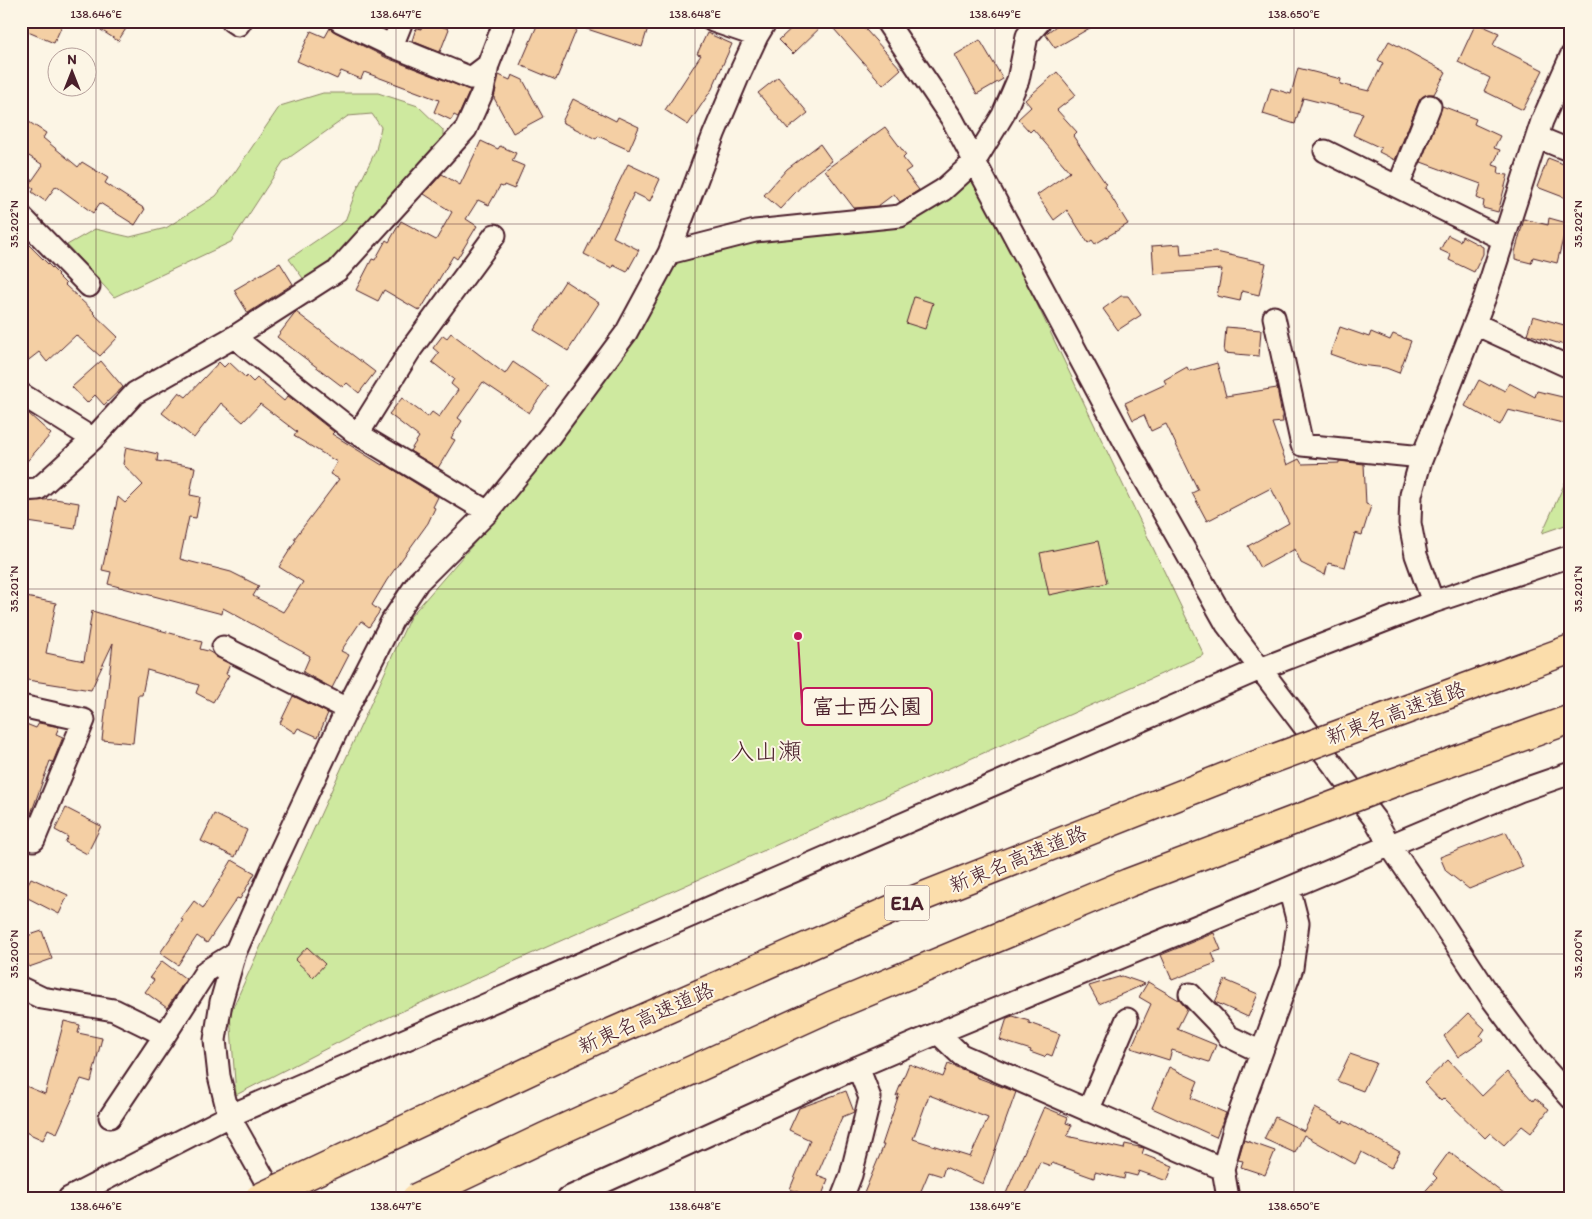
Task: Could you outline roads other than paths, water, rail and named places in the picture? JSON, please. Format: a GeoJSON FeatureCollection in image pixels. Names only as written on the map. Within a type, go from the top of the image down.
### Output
{"type":"FeatureCollection","features":[{"type":"Feature","properties":{"kind":"highway","name":"新東名高速道路"},"geometry":{"type":"LineString","coordinates":[[259,1198],[606,1035],[904,904],[1248,768],[1571,649]]}},
{"type":"Feature","properties":{"kind":"highway"},"geometry":{"type":"LineString","coordinates":[[416,1198],[554,1132],[831,1007],[1101,894],[1381,788],[1571,719]]}},
{"type":"Feature","properties":{"kind":"street"},"geometry":{"type":"LineString","coordinates":[[232,21],[238,25],[241,21]]}},
{"type":"Feature","properties":{"kind":"street"},"geometry":{"type":"LineString","coordinates":[[340,21],[392,46],[471,78],[488,65]]}},
{"type":"Feature","properties":{"kind":"street"},"geometry":{"type":"LineString","coordinates":[[392,46],[402,21]]}},
{"type":"Feature","properties":{"kind":"street"},"geometry":{"type":"LineString","coordinates":[[21,490],[38,488],[93,439],[135,393],[234,337],[337,271],[466,129],[483,91],[488,65],[505,21]]}},
{"type":"Feature","properties":{"kind":"street"},"geometry":{"type":"LineString","coordinates":[[275,1198],[230,1116],[219,1076],[215,1040],[221,1002],[235,953],[347,709],[392,621],[418,582],[488,512],[549,437],[626,333],[669,254],[714,134],[761,28],[713,21]]}},
{"type":"Feature","properties":{"kind":"street"},"geometry":{"type":"LineString","coordinates":[[886,21],[952,119],[1167,520],[1227,625],[1376,821],[1390,846],[1492,999],[1539,1062],[1571,1098]]}},
{"type":"Feature","properties":{"kind":"street"},"geometry":{"type":"LineString","coordinates":[[669,254],[756,230],[900,216],[943,190],[975,161],[1003,115],[1018,80],[1027,36],[1040,21]]}},
{"type":"Feature","properties":{"kind":"street"},"geometry":{"type":"LineString","coordinates":[[1433,602],[1416,555],[1410,523],[1411,495],[1422,457],[1485,297],[1542,121],[1571,56]]}},
{"type":"Feature","properties":{"kind":"street"},"geometry":{"type":"LineString","coordinates":[[1398,187],[1430,106]]}},
{"type":"Feature","properties":{"kind":"street"},"geometry":{"type":"LineString","coordinates":[[1537,137],[1571,151]]}},
{"type":"Feature","properties":{"kind":"street"},"geometry":{"type":"LineString","coordinates":[[1326,151],[1503,239]]}},
{"type":"Feature","properties":{"kind":"street"},"geometry":{"type":"LineString","coordinates":[[21,216],[89,286]]}},
{"type":"Feature","properties":{"kind":"street"},"geometry":{"type":"LineString","coordinates":[[358,434],[411,349],[495,234]]}},
{"type":"Feature","properties":{"kind":"street"},"geometry":{"type":"LineString","coordinates":[[1274,317],[1302,445],[1422,457]]}},
{"type":"Feature","properties":{"kind":"street"},"geometry":{"type":"LineString","coordinates":[[1475,324],[1568,366]]}},
{"type":"Feature","properties":{"kind":"street"},"geometry":{"type":"LineString","coordinates":[[234,337],[358,434],[488,512]]}},
{"type":"Feature","properties":{"kind":"street"},"geometry":{"type":"LineString","coordinates":[[21,394],[93,439]]}},
{"type":"Feature","properties":{"kind":"street"},"geometry":{"type":"LineString","coordinates":[[69,1198],[230,1116],[1260,669],[1433,602],[1571,556]]}},
{"type":"Feature","properties":{"kind":"street"},"geometry":{"type":"LineString","coordinates":[[223,647],[347,709]]}},
{"type":"Feature","properties":{"kind":"street"},"geometry":{"type":"LineString","coordinates":[[21,706],[84,720],[34,840],[21,833]]}},
{"type":"Feature","properties":{"kind":"street"},"geometry":{"type":"LineString","coordinates":[[568,1198],[858,1066],[1519,791],[1571,773]]}},
{"type":"Feature","properties":{"kind":"street"},"geometry":{"type":"LineString","coordinates":[[1228,1198],[1223,1169],[1235,1125],[1292,968],[1298,923],[1289,888]]}},
{"type":"Feature","properties":{"kind":"street"},"geometry":{"type":"LineString","coordinates":[[110,1117],[206,971],[235,953]]}},
{"type":"Feature","properties":{"kind":"street"},"geometry":{"type":"LineString","coordinates":[[21,988],[42,998],[114,1010],[165,1035]]}},
{"type":"Feature","properties":{"kind":"street"},"geometry":{"type":"LineString","coordinates":[[1190,994],[1216,1020],[1228,1036],[1261,1052]]}},
{"type":"Feature","properties":{"kind":"street"},"geometry":{"type":"LineString","coordinates":[[1088,1111],[1127,1020]]}},
{"type":"Feature","properties":{"kind":"street"},"geometry":{"type":"LineString","coordinates":[[938,1033],[961,1055],[1223,1169]]}},
{"type":"Feature","properties":{"kind":"street"},"geometry":{"type":"LineString","coordinates":[[842,1198],[851,1174],[870,1098],[858,1066]]}},
{"type":"Feature","properties":{"kind":"place","name":"富士西公園"},"geometry":{"type":"Point","coordinates":[798,636]}},
{"type":"Feature","properties":{"kind":"district","name":"入山瀬"},"geometry":{"type":"Point","coordinates":[766,751]}}]}
